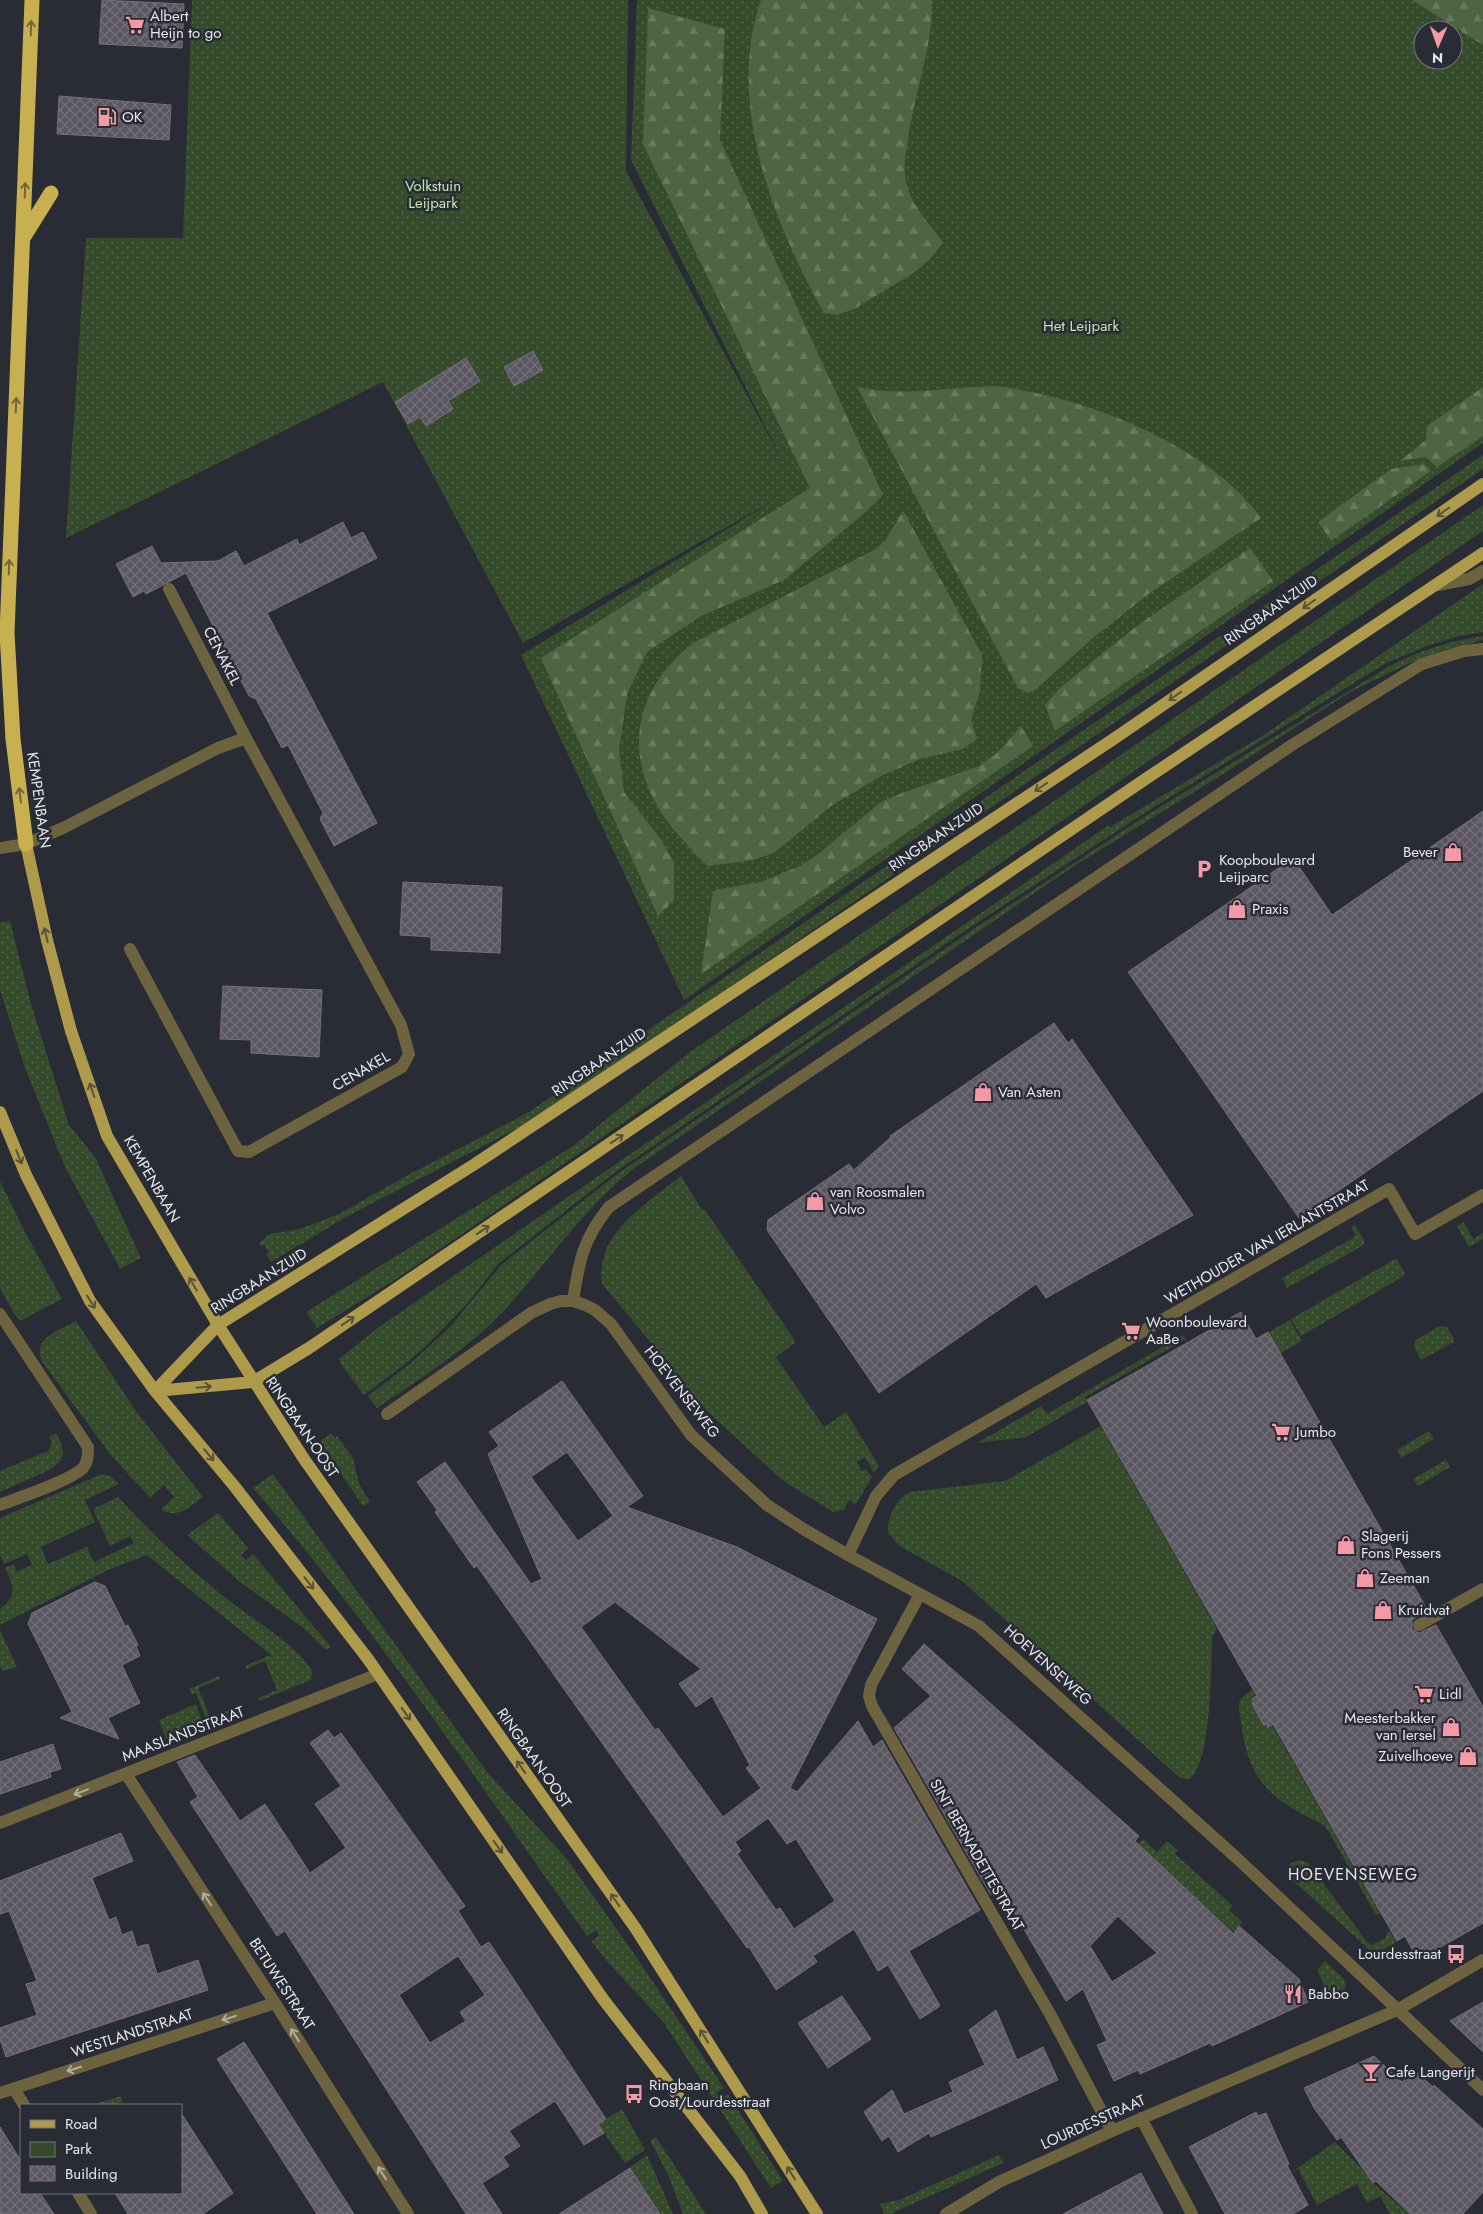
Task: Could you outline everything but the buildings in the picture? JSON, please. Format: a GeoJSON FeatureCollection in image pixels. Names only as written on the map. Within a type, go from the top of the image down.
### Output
{"type":"FeatureCollection","features":[{"type":"Feature","properties":{"kind":"highway","name":"KEMPENBAAN"},"geometry":{"type":"LineString","coordinates":[[26,844],[13,739],[7,633],[32,0]]}},
{"type":"Feature","properties":{"kind":"highway"},"geometry":{"type":"LineString","coordinates":[[23,239],[51,193]]}},
{"type":"Feature","properties":{"kind":"main road","name":"RINGBAAN-ZUID"},"geometry":{"type":"LineString","coordinates":[[155,1391],[218,1325],[476,1164],[1118,736],[1483,484]]}},
{"type":"Feature","properties":{"kind":"main road"},"geometry":{"type":"LineString","coordinates":[[155,1391],[253,1382],[309,1348],[1147,778],[1483,554]]}},
{"type":"Feature","properties":{"kind":"main road","name":"KEMPENBAAN"},"geometry":{"type":"LineString","coordinates":[[26,844],[47,940],[71,1031],[108,1136],[218,1325]]}},
{"type":"Feature","properties":{"kind":"main road"},"geometry":{"type":"LineString","coordinates":[[0,1112],[26,1175],[90,1302],[155,1391],[235,1487],[378,1674],[603,2000],[740,2176],[762,2214]]}},
{"type":"Feature","properties":{"kind":"main road","name":"RINGBAAN-OOST"},"geometry":{"type":"LineString","coordinates":[[218,1325],[304,1460],[636,1929],[817,2214]]}},
{"type":"Feature","properties":{"kind":"street"},"geometry":{"type":"LineString","coordinates":[[1438,585],[1470,579],[1483,571]]}},
{"type":"Feature","properties":{"kind":"street","name":"CENAKEL"},"geometry":{"type":"LineString","coordinates":[[130,949],[238,1151],[249,1152],[402,1068],[409,1054],[401,1025],[246,738],[169,589]]}},
{"type":"Feature","properties":{"kind":"street"},"geometry":{"type":"LineString","coordinates":[[387,1414],[532,1313],[561,1301],[573,1301],[578,1263],[589,1235],[609,1207],[1292,746],[1422,664],[1464,652],[1483,649]]}},
{"type":"Feature","properties":{"kind":"street"},"geometry":{"type":"LineString","coordinates":[[0,848],[26,844],[64,828],[218,748],[246,738]]}},
{"type":"Feature","properties":{"kind":"street"},"geometry":{"type":"LineString","coordinates":[[0,840],[26,844]]}},
{"type":"Feature","properties":{"kind":"street","name":"WETHOUDER VAN IERLANTSTRAAT"},"geometry":{"type":"LineString","coordinates":[[848,1555],[876,1496],[894,1475],[1389,1189],[1415,1234],[1483,1195]]}},
{"type":"Feature","properties":{"kind":"street","name":"HOEVENSEWEG"},"geometry":{"type":"LineString","coordinates":[[573,1301],[595,1310],[611,1324],[691,1435],[767,1505],[848,1555],[979,1626],[1018,1659],[1240,1861],[1483,2090]]}},
{"type":"Feature","properties":{"kind":"street"},"geometry":{"type":"LineString","coordinates":[[0,1314],[88,1447],[88,1457],[83,1468],[70,1476],[0,1505]]}},
{"type":"Feature","properties":{"kind":"street"},"geometry":{"type":"LineString","coordinates":[[1419,1625],[1483,1589]]}},
{"type":"Feature","properties":{"kind":"street","name":"SINT BERNADETTESTRAAT"},"geometry":{"type":"LineString","coordinates":[[920,1594],[871,1685],[868,1696],[1050,2014],[1112,2131]]}},
{"type":"Feature","properties":{"kind":"street","name":"MAASLANDSTRAAT"},"geometry":{"type":"LineString","coordinates":[[0,1823],[378,1674]]}},
{"type":"Feature","properties":{"kind":"street","name":"BETUWESTRAAT"},"geometry":{"type":"LineString","coordinates":[[126,1774],[275,2003],[408,2214]]}},
{"type":"Feature","properties":{"kind":"street","name":"LOURDESSTRAAT"},"geometry":{"type":"LineString","coordinates":[[946,2214],[1004,2180],[1112,2131],[1397,2010],[1483,1960]]}},
{"type":"Feature","properties":{"kind":"street","name":"WESTLANDSTRAAT"},"geometry":{"type":"LineString","coordinates":[[0,2094],[275,2003]]}},
{"type":"Feature","properties":{"kind":"street"},"geometry":{"type":"LineString","coordinates":[[14,2089],[23,2104]]}},
{"type":"Feature","properties":{"kind":"street"},"geometry":{"type":"LineString","coordinates":[[1141,2118],[1192,2214]]}},
{"type":"Feature","properties":{"kind":"street"},"geometry":{"type":"LineString","coordinates":[[79,2194],[91,2214]]}},
{"type":"Feature","properties":{"kind":"green space","name":"Het Leijpark"},"geometry":{"type":"Polygon","coordinates":[[[192,0],[628,0],[626,171],[783,462],[631,160],[637,0],[1483,0],[1483,443],[684,1000],[521,655],[776,499],[523,643],[383,382],[66,538],[86,238],[183,238],[192,0]]]}},
{"type":"Feature","properties":{"kind":"green space"},"geometry":{"type":"Polygon","coordinates":[[[761,0],[932,0],[930,35],[911,123],[905,158],[905,171],[906,183],[914,203],[943,243],[929,260],[915,272],[854,309],[837,315],[824,313],[805,278],[788,241],[760,162],[752,121],[749,80],[751,39],[761,0]]]}},
{"type":"Feature","properties":{"kind":"green space"},"geometry":{"type":"Polygon","coordinates":[[[1412,0],[1483,0],[1483,45],[1463,32],[1463,20],[1444,20],[1412,0]]]}},
{"type":"Feature","properties":{"kind":"green space"},"geometry":{"type":"Polygon","coordinates":[[[648,8],[725,29],[720,140],[883,495],[868,510],[784,580],[701,616],[647,652],[627,694],[619,750],[624,792],[660,838],[674,862],[674,900],[658,916],[541,658],[810,488],[643,144],[648,8]]]}},
{"type":"Feature","properties":{"kind":"green space"},"geometry":{"type":"Polygon","coordinates":[[[995,386],[1066,400],[1141,428],[1177,446],[1209,468],[1238,491],[1261,518],[1150,593],[1093,638],[1035,690],[1028,693],[1018,688],[857,387],[874,390],[909,391],[995,386]]]}},
{"type":"Feature","properties":{"kind":"green space"},"geometry":{"type":"Polygon","coordinates":[[[1483,387],[1483,436],[1437,467],[1426,457],[1400,461],[1426,440],[1427,426],[1483,387]]]}},
{"type":"Feature","properties":{"kind":"green space"},"geometry":{"type":"Polygon","coordinates":[[[1483,455],[1483,469],[643,1047],[532,1121],[351,1214],[271,1262],[266,1254],[269,1252],[264,1245],[261,1246],[259,1243],[270,1234],[300,1229],[339,1214],[408,1175],[529,1112],[1483,455]]]}},
{"type":"Feature","properties":{"kind":"green space"},"geometry":{"type":"Polygon","coordinates":[[[1424,464],[1431,471],[1331,541],[1318,522],[1391,469],[1424,464]]]}},
{"type":"Feature","properties":{"kind":"green space"},"geometry":{"type":"Polygon","coordinates":[[[1483,505],[1483,531],[459,1236],[393,1281],[317,1328],[306,1312],[573,1146],[690,1052],[1483,505]]]}},
{"type":"Feature","properties":{"kind":"green space"},"geometry":{"type":"Polygon","coordinates":[[[901,514],[905,514],[982,655],[980,691],[971,720],[977,739],[962,749],[920,759],[881,776],[831,806],[774,853],[753,860],[709,866],[682,839],[663,815],[649,790],[641,764],[639,738],[643,713],[653,688],[670,665],[693,643],[876,549],[885,541],[901,514]]]}},
{"type":"Feature","properties":{"kind":"green space"},"geometry":{"type":"Polygon","coordinates":[[[1250,548],[1273,581],[1055,731],[1045,705],[1061,687],[1138,625],[1250,548]]]}},
{"type":"Feature","properties":{"kind":"green space"},"geometry":{"type":"Polygon","coordinates":[[[1483,584],[1483,632],[1459,636],[1430,645],[1386,663],[1143,814],[969,928],[614,1173],[499,1263],[466,1305],[430,1342],[409,1361],[364,1395],[341,1364],[339,1359],[379,1327],[1109,825],[1110,827],[1262,736],[1483,584]]]}},
{"type":"Feature","properties":{"kind":"green space"},"geometry":{"type":"Polygon","coordinates":[[[1483,636],[1483,640],[1440,652],[1407,664],[1352,691],[1220,776],[1071,868],[636,1167],[597,1202],[512,1302],[467,1345],[377,1408],[368,1396],[411,1363],[451,1326],[501,1265],[616,1175],[971,931],[1144,817],[1388,667],[1434,647],[1483,636]]]}},
{"type":"Feature","properties":{"kind":"green space"},"geometry":{"type":"Polygon","coordinates":[[[1021,726],[1033,746],[701,974],[712,897],[715,890],[761,882],[800,866],[817,855],[881,802],[979,766],[998,752],[1021,726]]]}},
{"type":"Feature","properties":{"kind":"green space"},"geometry":{"type":"Polygon","coordinates":[[[10,921],[31,1004],[69,1125],[95,1157],[141,1258],[120,1269],[65,1167],[25,1068],[0,990],[0,923],[10,921]]]}},
{"type":"Feature","properties":{"kind":"green space"},"geometry":{"type":"Polygon","coordinates":[[[681,1176],[702,1210],[705,1210],[796,1342],[776,1357],[824,1427],[846,1412],[879,1466],[874,1473],[865,1457],[857,1462],[862,1471],[866,1469],[872,1477],[856,1504],[849,1500],[844,1510],[833,1512],[782,1480],[707,1411],[679,1380],[663,1357],[602,1284],[602,1266],[607,1249],[615,1234],[639,1209],[681,1176]]]}},
{"type":"Feature","properties":{"kind":"green space"},"geometry":{"type":"Polygon","coordinates":[[[0,1181],[27,1236],[62,1299],[20,1321],[0,1288],[0,1181]]]}},
{"type":"Feature","properties":{"kind":"green space"},"geometry":{"type":"Polygon","coordinates":[[[1464,1222],[1473,1239],[1483,1233],[1483,1239],[1469,1247],[1457,1226],[1464,1222]]]}},
{"type":"Feature","properties":{"kind":"green space"},"geometry":{"type":"Polygon","coordinates":[[[1355,1225],[1364,1240],[1364,1245],[1287,1288],[1282,1278],[1353,1238],[1355,1234],[1351,1227],[1355,1225]]]}},
{"type":"Feature","properties":{"kind":"green space"},"geometry":{"type":"Polygon","coordinates":[[[1395,1259],[1405,1274],[1404,1276],[1301,1336],[1291,1319],[1395,1259]]]}},
{"type":"Feature","properties":{"kind":"green space"},"geometry":{"type":"Polygon","coordinates":[[[1290,1320],[1302,1341],[1270,1359],[1258,1338],[1290,1320]]]}},
{"type":"Feature","properties":{"kind":"green space"},"geometry":{"type":"Polygon","coordinates":[[[76,1321],[136,1411],[203,1497],[183,1511],[173,1513],[161,1509],[174,1497],[164,1485],[150,1498],[110,1454],[43,1363],[40,1348],[43,1342],[48,1336],[76,1321]]]}},
{"type":"Feature","properties":{"kind":"green space"},"geometry":{"type":"Polygon","coordinates":[[[1440,1326],[1447,1327],[1454,1342],[1421,1360],[1414,1347],[1415,1340],[1440,1326]]]}},
{"type":"Feature","properties":{"kind":"green space"},"geometry":{"type":"Polygon","coordinates":[[[1183,1335],[1188,1343],[1184,1340],[1085,1397],[1087,1402],[1026,1437],[977,1443],[1041,1406],[1047,1414],[1183,1335]]]}},
{"type":"Feature","properties":{"kind":"green space"},"geometry":{"type":"Polygon","coordinates":[[[1101,1426],[1217,1629],[1212,1638],[1209,1713],[1203,1753],[1197,1769],[1190,1779],[1180,1778],[962,1581],[898,1545],[888,1533],[893,1510],[901,1499],[910,1492],[1005,1481],[1101,1426]]]}},
{"type":"Feature","properties":{"kind":"green space"},"geometry":{"type":"Polygon","coordinates":[[[1429,1431],[1434,1439],[1401,1458],[1397,1450],[1429,1431]]]}},
{"type":"Feature","properties":{"kind":"green space"},"geometry":{"type":"Polygon","coordinates":[[[56,1433],[62,1449],[62,1455],[56,1465],[0,1492],[0,1471],[48,1451],[52,1443],[49,1437],[56,1433]]]}},
{"type":"Feature","properties":{"kind":"green space"},"geometry":{"type":"Polygon","coordinates":[[[331,1433],[335,1438],[337,1436],[353,1458],[359,1484],[370,1502],[363,1506],[319,1442],[331,1433]]]}},
{"type":"Feature","properties":{"kind":"green space"},"geometry":{"type":"Polygon","coordinates":[[[1446,1460],[1450,1467],[1418,1486],[1413,1479],[1446,1460]]]}},
{"type":"Feature","properties":{"kind":"green space"},"geometry":{"type":"Polygon","coordinates":[[[102,1474],[111,1476],[119,1484],[85,1500],[95,1522],[41,1547],[48,1564],[87,1547],[94,1562],[134,1543],[130,1536],[110,1546],[93,1509],[118,1497],[198,1575],[295,1651],[312,1670],[311,1680],[259,1701],[258,1698],[277,1690],[265,1661],[246,1669],[245,1666],[271,1655],[147,1555],[108,1570],[0,1625],[0,1609],[10,1599],[13,1590],[11,1580],[5,1568],[14,1564],[17,1572],[32,1565],[27,1554],[4,1564],[0,1555],[0,1518],[102,1474]]]}},
{"type":"Feature","properties":{"kind":"green space"},"geometry":{"type":"Polygon","coordinates":[[[273,1474],[487,1772],[567,1859],[635,1955],[724,2088],[716,2093],[720,2099],[728,2094],[783,2181],[771,2188],[664,2023],[591,1941],[599,1936],[596,1930],[587,1936],[426,1708],[342,1596],[253,1488],[273,1474]]]}},
{"type":"Feature","properties":{"kind":"green space"},"geometry":{"type":"Polygon","coordinates":[[[218,1513],[248,1548],[241,1555],[246,1560],[253,1554],[331,1647],[326,1650],[302,1627],[239,1581],[187,1535],[218,1513]]]}},
{"type":"Feature","properties":{"kind":"green space"},"geometry":{"type":"Polygon","coordinates":[[[0,1630],[17,1667],[3,1671],[0,1667],[0,1630]]]}},
{"type":"Feature","properties":{"kind":"green space"},"geometry":{"type":"Polygon","coordinates":[[[219,1676],[220,1679],[198,1688],[210,1717],[229,1710],[231,1713],[207,1722],[196,1693],[192,1694],[189,1689],[219,1676]]]}},
{"type":"Feature","properties":{"kind":"green space"},"geometry":{"type":"Polygon","coordinates":[[[1252,1690],[1256,1697],[1253,1699],[1268,1727],[1272,1725],[1380,1913],[1376,1915],[1327,1829],[1322,1824],[1276,1797],[1256,1774],[1244,1743],[1239,1707],[1243,1697],[1252,1690]]]}},
{"type":"Feature","properties":{"kind":"green space"},"geometry":{"type":"Polygon","coordinates":[[[196,1704],[203,1724],[166,1739],[159,1720],[196,1704]]]}},
{"type":"Feature","properties":{"kind":"green space"},"geometry":{"type":"Polygon","coordinates":[[[1143,1839],[1157,1852],[1167,1841],[1178,1850],[1175,1854],[1233,1906],[1229,1910],[1242,1922],[1235,1933],[1138,1844],[1143,1839]]]}},
{"type":"Feature","properties":{"kind":"green space"},"geometry":{"type":"Polygon","coordinates":[[[1300,1860],[1308,1863],[1368,1943],[1372,1945],[1386,1938],[1387,1932],[1390,1931],[1396,1942],[1377,1953],[1372,1952],[1290,1878],[1287,1871],[1289,1864],[1300,1860]]]}},
{"type":"Feature","properties":{"kind":"green space"},"geometry":{"type":"Polygon","coordinates":[[[1325,1961],[1343,1978],[1346,1985],[1342,1996],[1331,2000],[1317,1970],[1325,1961]]]}},
{"type":"Feature","properties":{"kind":"green space"},"geometry":{"type":"Polygon","coordinates":[[[121,2096],[123,2102],[116,2104],[96,2104],[121,2096]]]}},
{"type":"Feature","properties":{"kind":"green space"},"geometry":{"type":"Polygon","coordinates":[[[622,2109],[645,2150],[625,2163],[598,2124],[622,2109]]]}},
{"type":"Feature","properties":{"kind":"green space"},"geometry":{"type":"Polygon","coordinates":[[[656,2137],[706,2214],[683,2214],[669,2177],[650,2140],[656,2137]]]}},
{"type":"Feature","properties":{"kind":"green space"},"geometry":{"type":"Polygon","coordinates":[[[1335,2142],[1363,2170],[1373,2183],[1409,2214],[1390,2214],[1380,2196],[1367,2203],[1357,2184],[1317,2205],[1298,2169],[1292,2172],[1335,2142]]]}},
{"type":"Feature","properties":{"kind":"green space"},"geometry":{"type":"Polygon","coordinates":[[[647,2155],[673,2214],[661,2214],[630,2167],[647,2155]]]}},
{"type":"Feature","properties":{"kind":"green space"},"geometry":{"type":"Polygon","coordinates":[[[999,2155],[1003,2163],[890,2214],[884,2214],[880,2204],[899,2200],[999,2155]]]}},
{"type":"Feature","properties":{"kind":"place","name":"Albert Heijn to go"},"geometry":{"type":"Point","coordinates":[135,25]}},
{"type":"Feature","properties":{"kind":"place","name":"OK"},"geometry":{"type":"Point","coordinates":[107,117]}},
{"type":"Feature","properties":{"kind":"place","name":"Bever"},"geometry":{"type":"Point","coordinates":[1453,852]}},
{"type":"Feature","properties":{"kind":"place","name":"Koopboulevard Leijparc"},"geometry":{"type":"Point","coordinates":[1204,869]}},
{"type":"Feature","properties":{"kind":"place","name":"Praxis"},"geometry":{"type":"Point","coordinates":[1237,909]}},
{"type":"Feature","properties":{"kind":"place","name":"Van Asten"},"geometry":{"type":"Point","coordinates":[983,1092]}},
{"type":"Feature","properties":{"kind":"place","name":"van Roosmalen Volvo"},"geometry":{"type":"Point","coordinates":[815,1201]}},
{"type":"Feature","properties":{"kind":"place","name":"Woonboulevard AaBe"},"geometry":{"type":"Point","coordinates":[1131,1331]}},
{"type":"Feature","properties":{"kind":"place","name":"Jumbo"},"geometry":{"type":"Point","coordinates":[1281,1432]}},
{"type":"Feature","properties":{"kind":"place","name":"Slagerij Fons Pessers"},"geometry":{"type":"Point","coordinates":[1346,1545]}},
{"type":"Feature","properties":{"kind":"place","name":"Zeeman"},"geometry":{"type":"Point","coordinates":[1365,1578]}},
{"type":"Feature","properties":{"kind":"place","name":"Kruidvat"},"geometry":{"type":"Point","coordinates":[1383,1610]}},
{"type":"Feature","properties":{"kind":"place","name":"Lidl"},"geometry":{"type":"Point","coordinates":[1424,1694]}},
{"type":"Feature","properties":{"kind":"place","name":"Meesterbakker van Iersel"},"geometry":{"type":"Point","coordinates":[1451,1727]}},
{"type":"Feature","properties":{"kind":"place","name":"Zuivelhoeve"},"geometry":{"type":"Point","coordinates":[1468,1756]}},
{"type":"Feature","properties":{"kind":"place","name":"Lourdesstraat"},"geometry":{"type":"Point","coordinates":[1456,1954]}},
{"type":"Feature","properties":{"kind":"place","name":"Babbo"},"geometry":{"type":"Point","coordinates":[1293,1994]}},
{"type":"Feature","properties":{"kind":"place","name":"Cafe Langerijt"},"geometry":{"type":"Point","coordinates":[1371,2072]}},
{"type":"Feature","properties":{"kind":"place","name":"Ringbaan Oost/Lourdesstraat"},"geometry":{"type":"Point","coordinates":[634,2094]}},
{"type":"Feature","properties":{"kind":"district","name":"HOEVENSEWEG"},"geometry":{"type":"Point","coordinates":[1353,1874]}},
{"type":"Feature","properties":{"kind":"park label","name":"Volkstuin Leijpark"},"geometry":{"type":"Point","coordinates":[433,194]}}]}
